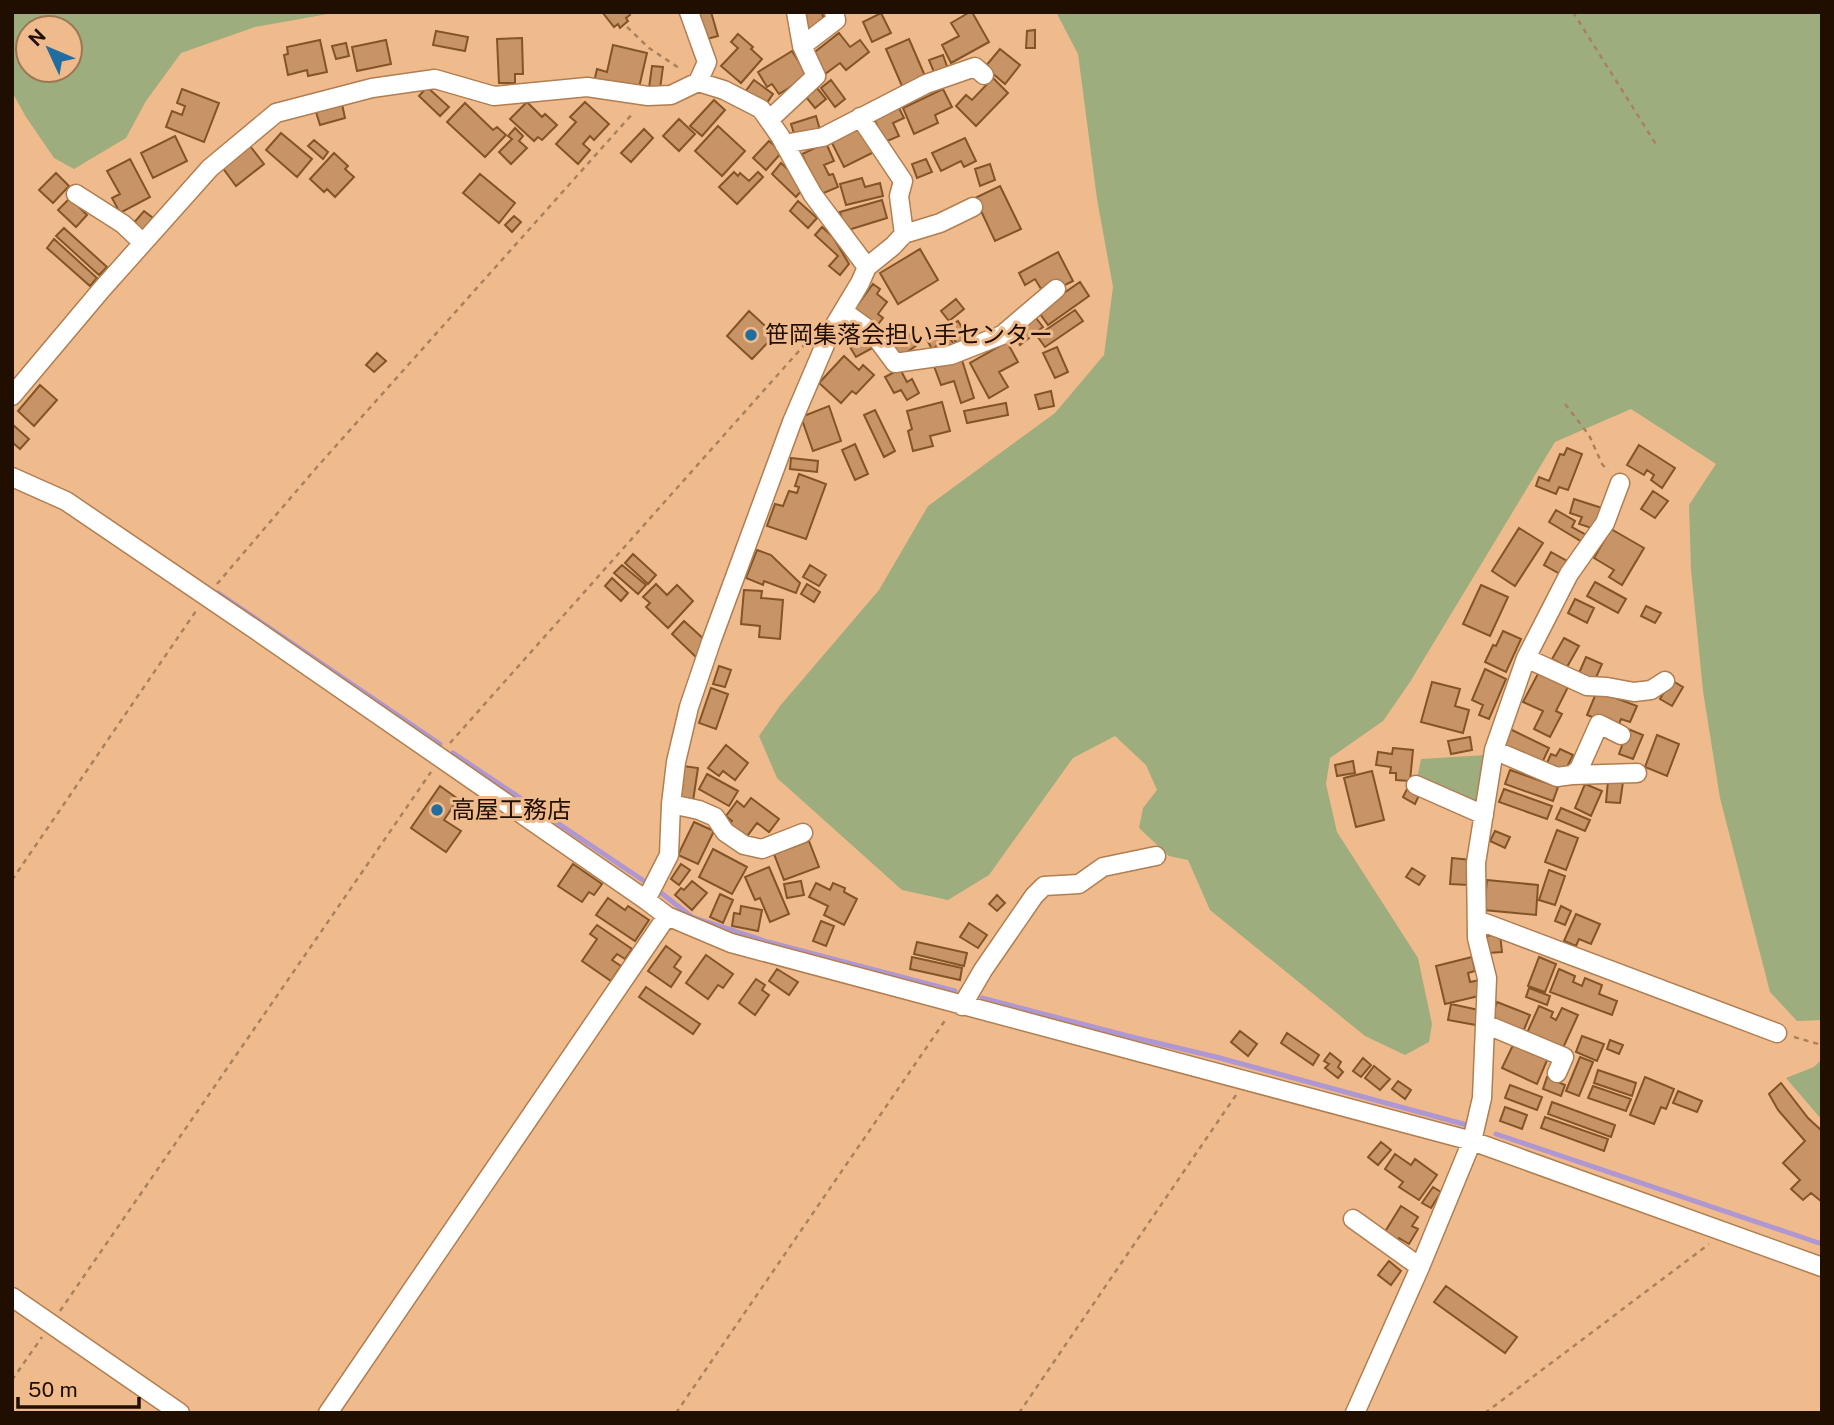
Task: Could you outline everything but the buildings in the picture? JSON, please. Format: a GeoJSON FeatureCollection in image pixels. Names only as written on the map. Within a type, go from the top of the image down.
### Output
{"type":"FeatureCollection","features":[{"type":"Feature","properties":{"kind":"street"},"geometry":{"type":"LineString","coordinates":[[12,396],[102,289],[210,168],[276,113],[372,88],[435,79],[494,96],[587,87],[648,96],[671,95],[698,82],[707,62],[690,12]]}},
{"type":"Feature","properties":{"kind":"street"},"geometry":{"type":"LineString","coordinates":[[769,120],[816,76],[802,46],[796,12]]}},
{"type":"Feature","properties":{"kind":"street"},"geometry":{"type":"LineString","coordinates":[[802,46],[836,20],[834,12]]}},
{"type":"Feature","properties":{"kind":"street"},"geometry":{"type":"LineString","coordinates":[[784,144],[823,137],[926,84],[975,67],[984,75]]}},
{"type":"Feature","properties":{"kind":"street"},"geometry":{"type":"LineString","coordinates":[[698,82],[723,90],[761,109],[813,195],[867,267]]}},
{"type":"Feature","properties":{"kind":"street"},"geometry":{"type":"LineString","coordinates":[[860,117],[903,181],[899,196],[904,234]]}},
{"type":"Feature","properties":{"kind":"street"},"geometry":{"type":"LineString","coordinates":[[76,194],[123,224],[144,243]]}},
{"type":"Feature","properties":{"kind":"street"},"geometry":{"type":"LineString","coordinates":[[646,900],[669,855],[676,762],[689,707],[792,422],[830,333],[867,267],[904,234],[940,223],[973,207]]}},
{"type":"Feature","properties":{"kind":"street"},"geometry":{"type":"LineString","coordinates":[[843,311],[872,331],[895,363],[951,355],[1002,335],[1056,289]]}},
{"type":"Feature","properties":{"kind":"street"},"geometry":{"type":"LineString","coordinates":[[12,477],[66,501],[667,916],[731,943],[1472,1141],[1822,1267]]}},
{"type":"Feature","properties":{"kind":"street"},"geometry":{"type":"LineString","coordinates":[[1355,1413],[1472,1141],[1482,1098],[1487,978],[1476,938],[1476,863],[1494,750],[1526,658],[1569,574],[1605,523],[1620,483]]}},
{"type":"Feature","properties":{"kind":"street"},"geometry":{"type":"LineString","coordinates":[[1526,658],[1587,686],[1634,692],[1651,690],[1665,681]]}},
{"type":"Feature","properties":{"kind":"street"},"geometry":{"type":"LineString","coordinates":[[1572,775],[1579,769],[1599,724],[1621,735]]}},
{"type":"Feature","properties":{"kind":"street"},"geometry":{"type":"LineString","coordinates":[[1494,750],[1558,777],[1637,773]]}},
{"type":"Feature","properties":{"kind":"street"},"geometry":{"type":"LineString","coordinates":[[1416,785],[1484,815]]}},
{"type":"Feature","properties":{"kind":"street"},"geometry":{"type":"LineString","coordinates":[[671,804],[699,810],[715,817],[725,832],[744,845],[762,849],[803,833]]}},
{"type":"Feature","properties":{"kind":"street"},"geometry":{"type":"LineString","coordinates":[[957,1004],[1034,896],[1044,886],[1079,884],[1102,867],[1156,856]]}},
{"type":"Feature","properties":{"kind":"street"},"geometry":{"type":"LineString","coordinates":[[327,1413],[667,916]]}},
{"type":"Feature","properties":{"kind":"street"},"geometry":{"type":"LineString","coordinates":[[1477,920],[1777,1032]]}},
{"type":"Feature","properties":{"kind":"street"},"geometry":{"type":"LineString","coordinates":[[1485,1024],[1564,1056],[1557,1073]]}},
{"type":"Feature","properties":{"kind":"street"},"geometry":{"type":"LineString","coordinates":[[1353,1219],[1420,1267]]}},
{"type":"Feature","properties":{"kind":"street"},"geometry":{"type":"LineString","coordinates":[[12,1297],[180,1413]]}},
{"type":"Feature","properties":{"kind":"path"},"geometry":{"type":"LineString","coordinates":[[1573,12],[1657,146]]}},
{"type":"Feature","properties":{"kind":"path"},"geometry":{"type":"LineString","coordinates":[[627,27],[649,48],[698,82]]}},
{"type":"Feature","properties":{"kind":"path"},"geometry":{"type":"LineString","coordinates":[[12,880],[206,596],[326,457],[648,96]]}},
{"type":"Feature","properties":{"kind":"path"},"geometry":{"type":"LineString","coordinates":[[12,1380],[448,745],[808,341]]}},
{"type":"Feature","properties":{"kind":"path"},"geometry":{"type":"LineString","coordinates":[[1565,404],[1589,435],[1602,464],[1620,483]]}},
{"type":"Feature","properties":{"kind":"path"},"geometry":{"type":"LineString","coordinates":[[676,1413],[957,1004]]}},
{"type":"Feature","properties":{"kind":"path"},"geometry":{"type":"LineString","coordinates":[[1777,1032],[1822,1045]]}},
{"type":"Feature","properties":{"kind":"path"},"geometry":{"type":"LineString","coordinates":[[1019,1413],[1246,1081]]}},
{"type":"Feature","properties":{"kind":"path"},"geometry":{"type":"LineString","coordinates":[[1485,1413],[1724,1233]]}},
{"type":"Feature","properties":{"kind":"green space"},"geometry":{"type":"Polygon","coordinates":[[[12,12],[339,12],[255,27],[181,53],[146,101],[126,138],[74,169],[54,158],[12,92],[12,12]]]}},
{"type":"Feature","properties":{"kind":"green space"},"geometry":{"type":"Polygon","coordinates":[[[1056,12],[1822,12],[1822,1020],[1797,1021],[1770,992],[1720,798],[1703,691],[1691,570],[1689,505],[1716,464],[1631,409],[1555,442],[1410,682],[1383,721],[1330,758],[1326,784],[1337,832],[1418,958],[1432,1024],[1429,1042],[1405,1055],[1365,1036],[1210,910],[1188,860],[1169,856],[1139,828],[1143,808],[1157,790],[1146,765],[1115,736],[1073,758],[989,875],[948,900],[902,890],[777,778],[759,736],[780,706],[879,590],[928,506],[1055,413],[1104,355],[1113,287],[1097,199],[1078,54],[1056,12]]]}},
{"type":"Feature","properties":{"kind":"green space"},"geometry":{"type":"Polygon","coordinates":[[[1487,755],[1482,805],[1417,779],[1421,759],[1487,755]]]}},
{"type":"Feature","properties":{"kind":"green space"},"geometry":{"type":"Polygon","coordinates":[[[1822,1059],[1822,1120],[1786,1078],[1814,1067],[1822,1059]]]}},
{"type":"Feature","properties":{"kind":"waterway"},"geometry":{"type":"LineString","coordinates":[[218,593],[440,744]]}},
{"type":"Feature","properties":{"kind":"waterway"},"geometry":{"type":"LineString","coordinates":[[453,753],[647,883]]}},
{"type":"Feature","properties":{"kind":"waterway"},"geometry":{"type":"LineString","coordinates":[[660,892],[692,917],[768,942],[955,991]]}},
{"type":"Feature","properties":{"kind":"waterway"},"geometry":{"type":"LineString","coordinates":[[982,998],[1216,1057],[1467,1125]]}},
{"type":"Feature","properties":{"kind":"waterway"},"geometry":{"type":"LineString","coordinates":[[1496,1134],[1822,1244]]}},
{"type":"Feature","properties":{"kind":"place","name":"笹岡集落会担い手センター"},"geometry":{"type":"Point","coordinates":[751,335]}},
{"type":"Feature","properties":{"kind":"place","name":"高屋工務店"},"geometry":{"type":"Point","coordinates":[437,810]}}]}
